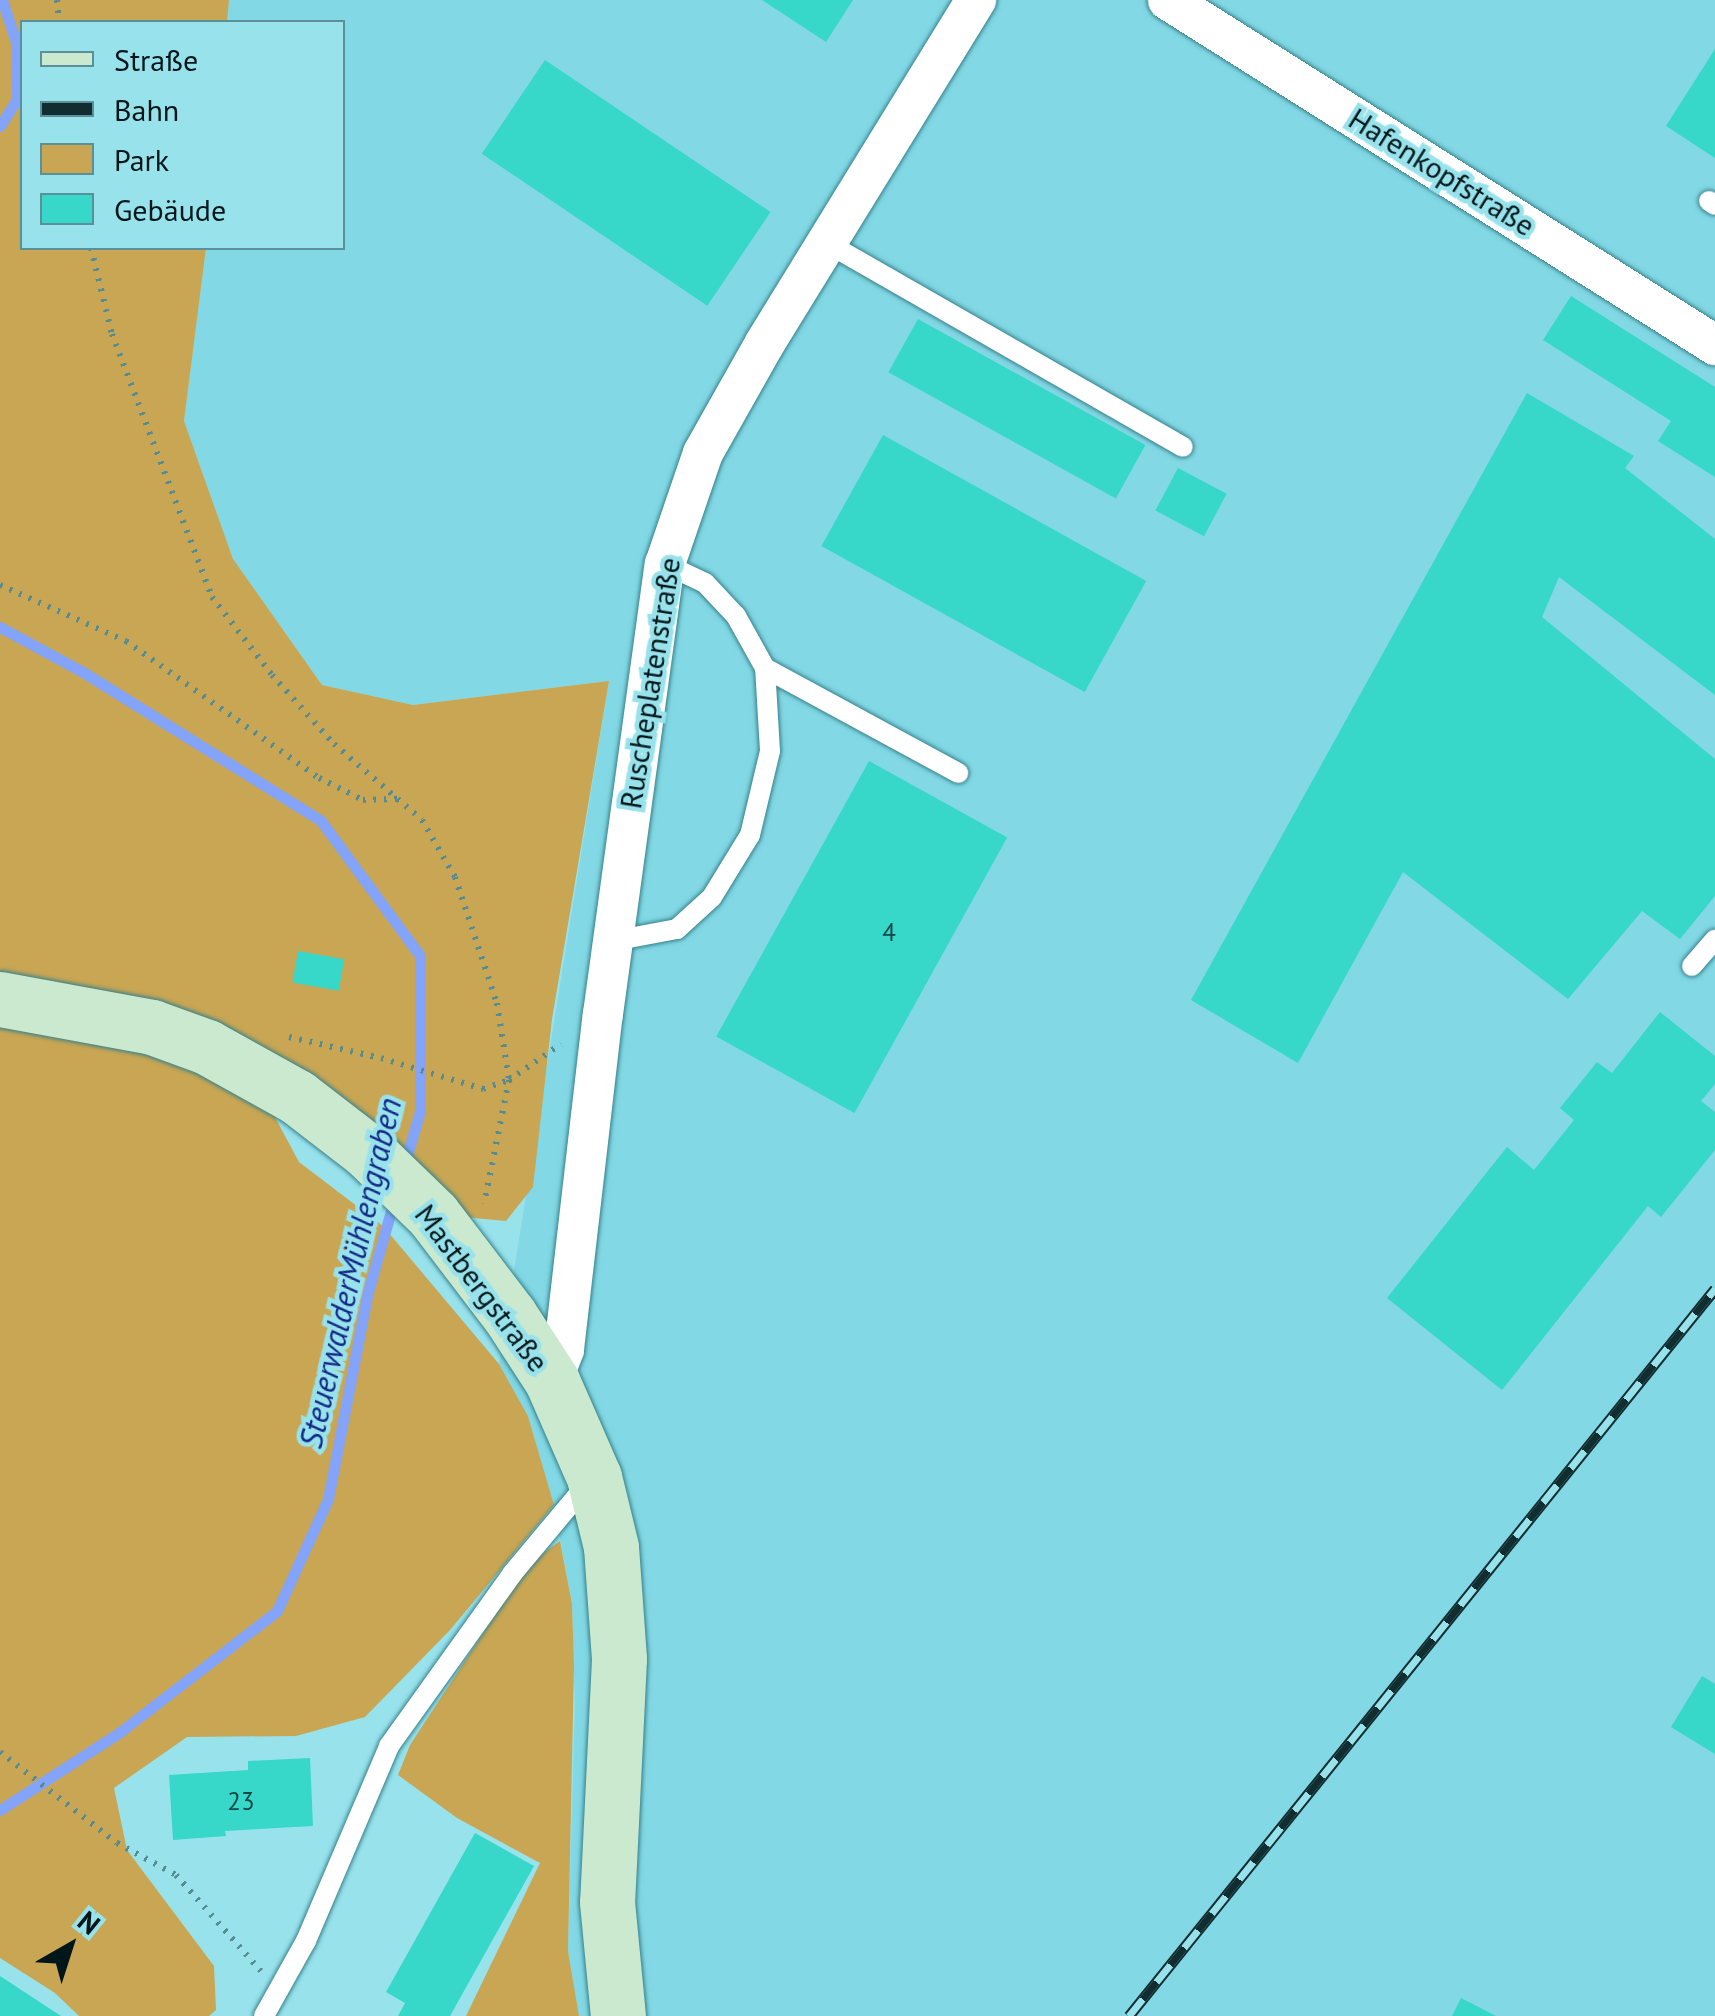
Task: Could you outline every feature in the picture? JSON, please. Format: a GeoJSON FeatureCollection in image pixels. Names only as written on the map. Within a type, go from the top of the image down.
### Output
{"type":"FeatureCollection","features":[{"type":"Feature","properties":{"kind":"main road","name":"Mastbergstraße"},"geometry":{"type":"LineString","coordinates":[[0,999],[116,1018],[207,1047],[297,1097],[367,1151],[433,1215],[472,1264],[552,1382],[594,1477],[611,1547],[618,1611],[607,1902],[618,2016]]}},
{"type":"Feature","properties":{"kind":"street","name":"Ruscheplatenstraße"},"geometry":{"type":"LineString","coordinates":[[552,1382],[564,1349],[603,1014],[665,564],[703,453],[976,0]]}},
{"type":"Feature","properties":{"kind":"street","name":"Hafenkopfstraße"},"geometry":{"type":"LineString","coordinates":[[1168,0],[1715,345]]}},
{"type":"Feature","properties":{"kind":"lane"},"geometry":{"type":"LineString","coordinates":[[827,243],[1183,447]]}},
{"type":"Feature","properties":{"kind":"lane"},"geometry":{"type":"LineString","coordinates":[[613,941],[677,928],[712,898],[750,835],[770,750],[765,668],[726,605],[706,583],[665,564]]}},
{"type":"Feature","properties":{"kind":"lane"},"geometry":{"type":"LineString","coordinates":[[765,668],[958,773]]}},
{"type":"Feature","properties":{"kind":"lane"},"geometry":{"type":"LineString","coordinates":[[1692,966],[1715,940]]}},
{"type":"Feature","properties":{"kind":"lane"},"geometry":{"type":"LineString","coordinates":[[264,2016],[306,1941],[388,1746],[512,1574],[594,1477]]}},
{"type":"Feature","properties":{"kind":"path"},"geometry":{"type":"LineString","coordinates":[[91,250],[112,334],[212,596],[272,675],[334,744],[422,820],[455,876],[497,1003],[509,1080],[472,1264]]}},
{"type":"Feature","properties":{"kind":"path"},"geometry":{"type":"LineString","coordinates":[[0,584],[126,642],[320,778],[362,800],[400,799]]}},
{"type":"Feature","properties":{"kind":"path"},"geometry":{"type":"LineString","coordinates":[[382,1058],[483,1089],[509,1080],[603,1014]]}},
{"type":"Feature","properties":{"kind":"path"},"geometry":{"type":"LineString","coordinates":[[0,1752],[117,1843],[176,1874],[278,1990]]}},
{"type":"Feature","properties":{"kind":"shaded area"},"geometry":{"type":"Polygon","coordinates":[[[229,0],[1715,0],[1715,2016],[579,2016],[568,1951],[575,1704],[572,1604],[554,1505],[528,1416],[499,1364],[609,681],[413,705],[322,685],[233,559],[184,421],[206,250],[345,250],[345,20],[227,20],[229,0]]]}},
{"type":"Feature","properties":{"kind":"green space"},"geometry":{"type":"Polygon","coordinates":[[[0,0],[229,0],[227,20],[20,20],[20,250],[206,250],[184,421],[233,559],[322,685],[413,705],[609,681],[552,1019],[533,1187],[506,1221],[453,1216],[241,1054],[299,1162],[383,1226],[499,1364],[528,1416],[554,1505],[450,1630],[365,1717],[296,1736],[187,1737],[114,1788],[127,1850],[214,1966],[216,2010],[209,2016],[79,2016],[55,1993],[0,1958],[0,0]]]}},
{"type":"Feature","properties":{"kind":"green space"},"geometry":{"type":"Polygon","coordinates":[[[560,1541],[572,1604],[568,1951],[579,2016],[466,2016],[540,1863],[457,1818],[398,1775],[410,1745],[501,1606],[534,1560],[560,1541]]]}},
{"type":"Feature","properties":{"kind":"building"},"geometry":{"type":"Polygon","coordinates":[[[762,0],[853,0],[826,42],[762,0]]]}},
{"type":"Feature","properties":{"kind":"building"},"geometry":{"type":"Polygon","coordinates":[[[1715,49],[1715,158],[1666,126],[1715,49]]]}},
{"type":"Feature","properties":{"kind":"building"},"geometry":{"type":"Polygon","coordinates":[[[545,60],[770,212],[707,306],[482,154],[545,60]]]}},
{"type":"Feature","properties":{"kind":"building"},"geometry":{"type":"Polygon","coordinates":[[[1571,296],[1715,387],[1715,477],[1658,441],[1671,421],[1543,340],[1571,296]]]}},
{"type":"Feature","properties":{"kind":"building"},"geometry":{"type":"Polygon","coordinates":[[[918,319],[1145,445],[1116,498],[888,372],[918,319]]]}},
{"type":"Feature","properties":{"kind":"building"},"geometry":{"type":"Polygon","coordinates":[[[1527,393],[1634,456],[1625,468],[1715,539],[1715,695],[1559,577],[1542,617],[1715,759],[1715,896],[1680,939],[1642,911],[1568,999],[1403,872],[1298,1063],[1191,1000],[1527,393]]]}},
{"type":"Feature","properties":{"kind":"building"},"geometry":{"type":"Polygon","coordinates":[[[883,435],[1146,581],[1085,692],[821,546],[883,435]]]}},
{"type":"Feature","properties":{"kind":"building"},"geometry":{"type":"Polygon","coordinates":[[[1178,468],[1227,494],[1204,536],[1155,510],[1178,468]]]}},
{"type":"Feature","properties":{"kind":"building"},"geometry":{"type":"Polygon","coordinates":[[[869,761],[1007,838],[854,1113],[716,1037],[869,761]]]}},
{"type":"Feature","properties":{"kind":"building"},"geometry":{"type":"Polygon","coordinates":[[[298,951],[344,959],[339,991],[292,983],[298,951]]]}},
{"type":"Feature","properties":{"kind":"building"},"geometry":{"type":"Polygon","coordinates":[[[1660,1012],[1715,1056],[1715,1084],[1701,1101],[1715,1112],[1715,1150],[1661,1217],[1648,1206],[1502,1390],[1387,1298],[1507,1147],[1534,1170],[1574,1120],[1560,1108],[1597,1062],[1612,1073],[1660,1012]]]}},
{"type":"Feature","properties":{"kind":"building"},"geometry":{"type":"Polygon","coordinates":[[[1702,1676],[1715,1684],[1715,1754],[1671,1727],[1702,1676]]]}},
{"type":"Feature","properties":{"kind":"building"},"geometry":{"type":"Polygon","coordinates":[[[310,1758],[313,1826],[225,1831],[226,1836],[173,1840],[169,1775],[248,1770],[248,1761],[310,1758]]]}},
{"type":"Feature","properties":{"kind":"building"},"geometry":{"type":"Polygon","coordinates":[[[475,1833],[534,1866],[450,2016],[398,2016],[405,2003],[386,1992],[475,1833]]]}},
{"type":"Feature","properties":{"kind":"building"},"geometry":{"type":"Polygon","coordinates":[[[0,1976],[61,2016],[0,2016],[0,1976]]]}},
{"type":"Feature","properties":{"kind":"building"},"geometry":{"type":"Polygon","coordinates":[[[1461,1998],[1496,2016],[1452,2016],[1461,1998]]]}},
{"type":"Feature","properties":{"kind":"waterway","name":"SteuerwalderMühlengraben"},"geometry":{"type":"LineString","coordinates":[[0,126],[17,99],[16,42],[2,0]]}},
{"type":"Feature","properties":{"kind":"waterway","name":"SteuerwalderMühlengraben"},"geometry":{"type":"LineString","coordinates":[[0,627],[83,672],[321,821],[420,956],[420,1111],[405,1163]]}},
{"type":"Feature","properties":{"kind":"waterway","name":"SteuerwalderMühlengraben"},"geometry":{"type":"LineString","coordinates":[[0,1810],[120,1732],[277,1611],[328,1499],[368,1292],[394,1200]]}},
{"type":"Feature","properties":{"kind":"railway"},"geometry":{"type":"LineString","coordinates":[[1129,2016],[1715,1289]]}}]}
